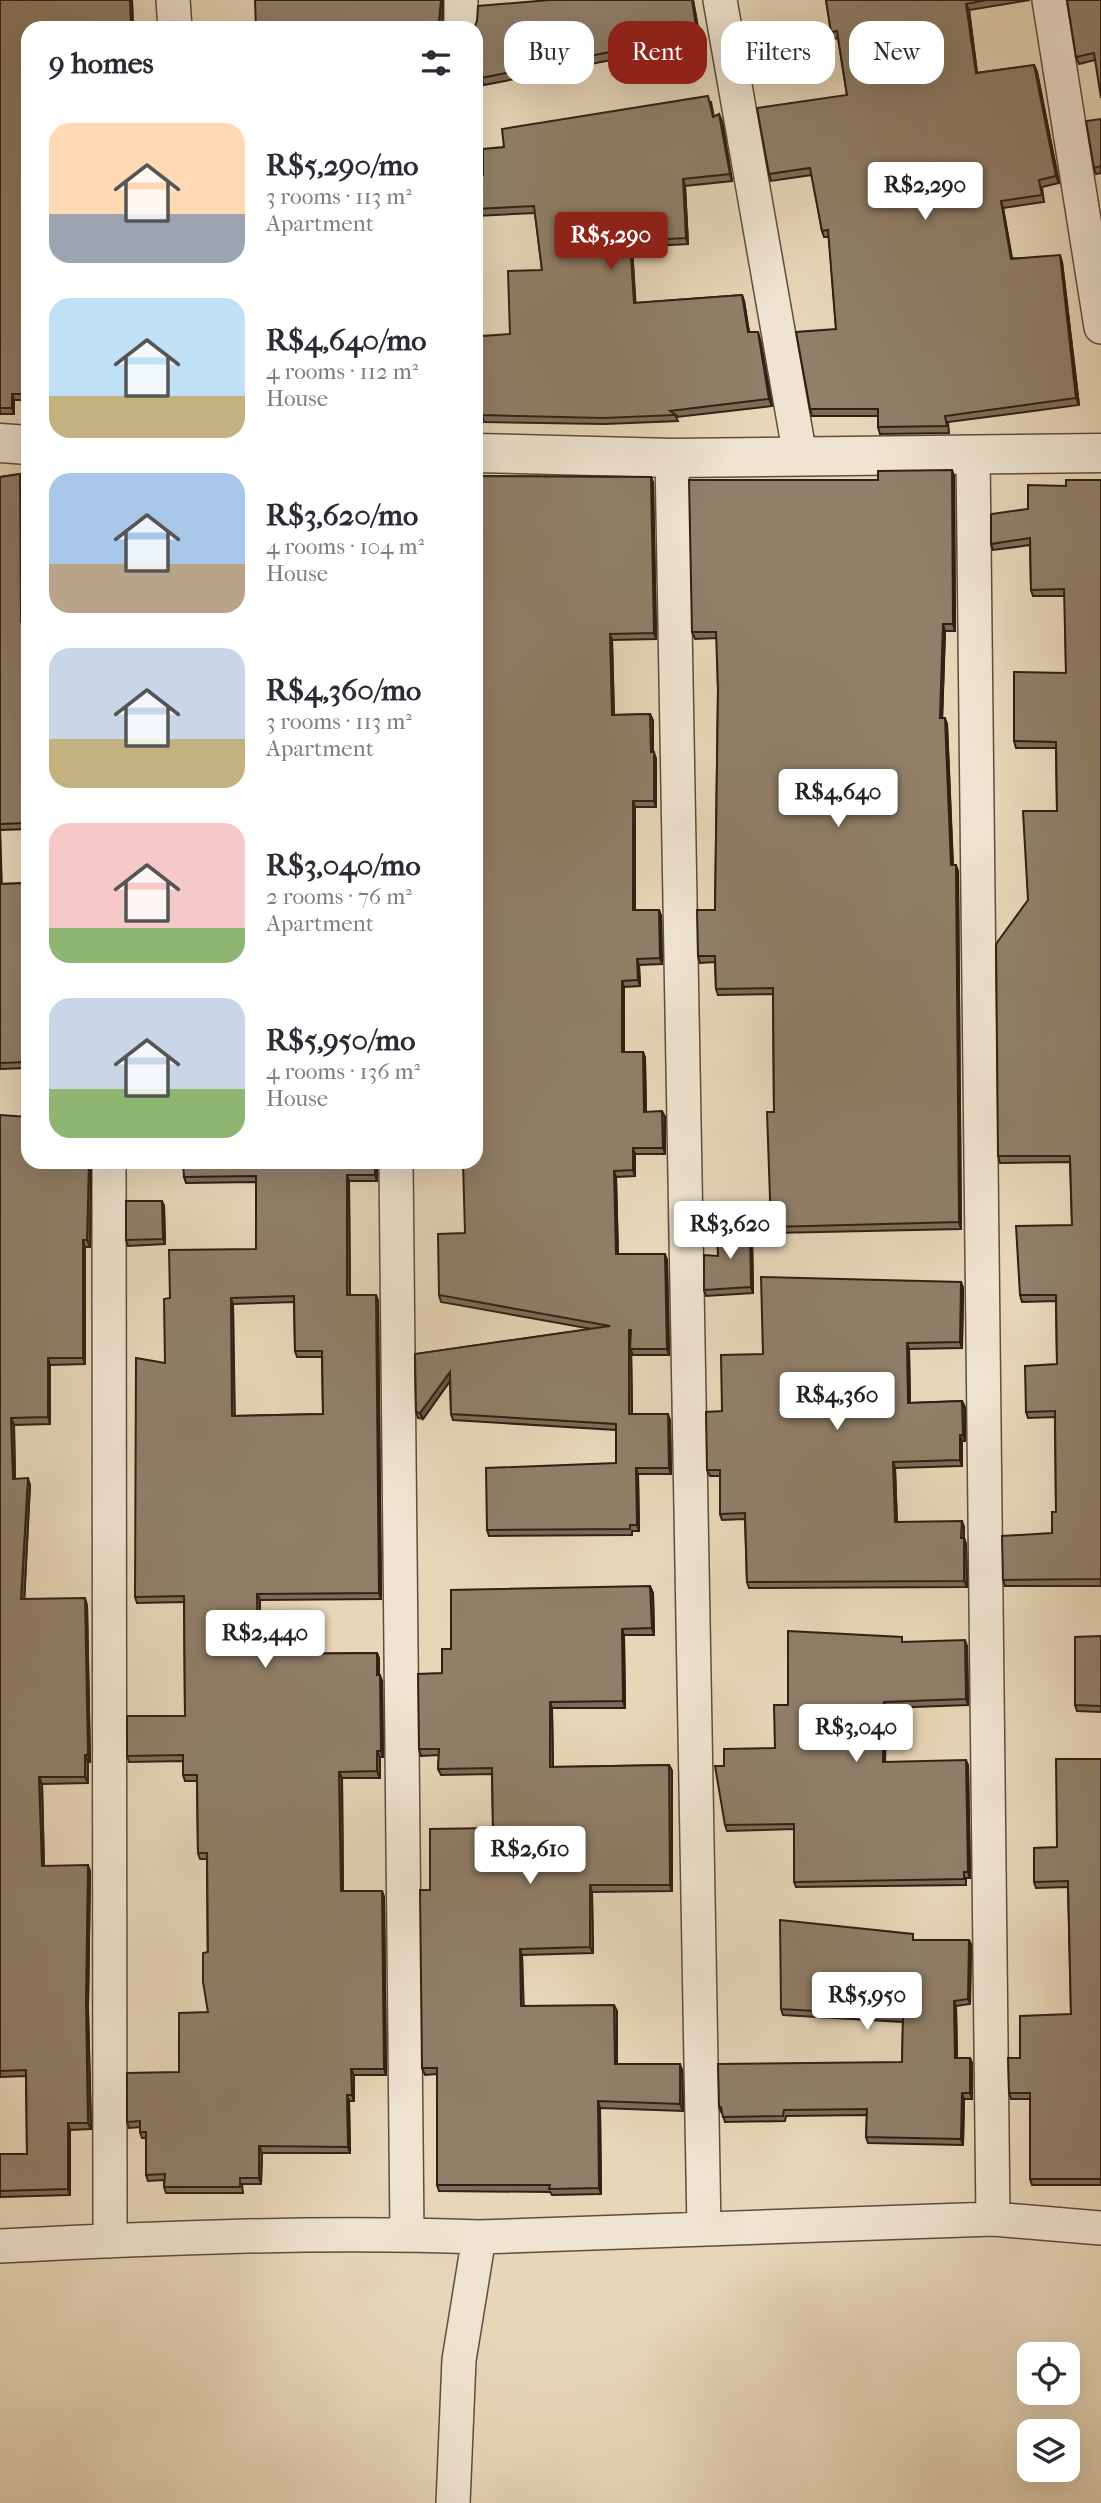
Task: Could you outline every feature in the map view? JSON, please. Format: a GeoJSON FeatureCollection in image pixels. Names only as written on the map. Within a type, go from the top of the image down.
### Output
{"type":"FeatureCollection","features":[{"type":"Feature","properties":{"kind":"street"},"geometry":{"type":"LineString","coordinates":[[173,0],[174,21]]}},
{"type":"Feature","properties":{"kind":"street"},"geometry":{"type":"LineString","coordinates":[[461,0],[461,21]]}},
{"type":"Feature","properties":{"kind":"street"},"geometry":{"type":"LineString","coordinates":[[720,0],[800,456]]}},
{"type":"Feature","properties":{"kind":"street"},"geometry":{"type":"LineString","coordinates":[[1049,0],[1101,327]]}},
{"type":"Feature","properties":{"kind":"street"},"geometry":{"type":"LineString","coordinates":[[0,443],[21,444]]}},
{"type":"Feature","properties":{"kind":"street"},"geometry":{"type":"LineString","coordinates":[[483,453],[672,458],[1101,453]]}},
{"type":"Feature","properties":{"kind":"street"},"geometry":{"type":"LineString","coordinates":[[973,455],[993,2219]]}},
{"type":"Feature","properties":{"kind":"street"},"geometry":{"type":"LineString","coordinates":[[672,458],[704,2229]]}},
{"type":"Feature","properties":{"kind":"street"},"geometry":{"type":"LineString","coordinates":[[109,1169],[110,2241]]}},
{"type":"Feature","properties":{"kind":"street"},"geometry":{"type":"LineString","coordinates":[[396,1169],[407,2234]]}},
{"type":"Feature","properties":{"kind":"street"},"geometry":{"type":"LineString","coordinates":[[0,2246],[407,2234],[480,2237],[993,2219],[1101,2228]]}},
{"type":"Feature","properties":{"kind":"street"},"geometry":{"type":"LineString","coordinates":[[453,2503],[459,2360],[480,2237]]}},
{"type":"Feature","properties":{"kind":"building"},"geometry":{"type":"Polygon","coordinates":[[[0,0],[130,0],[131,21],[21,21],[21,394],[12,394],[12,408],[0,408],[0,0]]]}},
{"type":"Feature","properties":{"kind":"building"},"geometry":{"type":"Polygon","coordinates":[[[255,0],[441,0],[439,21],[256,21],[255,0]]]}},
{"type":"Feature","properties":{"kind":"building"},"geometry":{"type":"Polygon","coordinates":[[[550,0],[692,0],[695,21],[608,21],[608,52],[594,55],[594,21],[504,21],[504,73],[483,78],[483,21],[477,21],[478,6],[550,0]]]}},
{"type":"Feature","properties":{"kind":"building"},"geometry":{"type":"Polygon","coordinates":[[[826,0],[987,0],[966,4],[976,73],[1034,65],[1056,176],[1039,180],[1042,195],[1001,201],[1011,259],[1060,255],[1076,398],[945,416],[947,426],[878,427],[878,409],[810,409],[796,332],[836,329],[828,230],[822,231],[810,168],[769,174],[757,108],[847,95],[835,21],[829,21],[826,0]]]}},
{"type":"Feature","properties":{"kind":"building"},"geometry":{"type":"Polygon","coordinates":[[[1067,0],[1101,0],[1101,98],[1094,53],[1076,57],[1067,0]]]}},
{"type":"Feature","properties":{"kind":"building"},"geometry":{"type":"Polygon","coordinates":[[[708,96],[713,117],[719,114],[730,174],[683,179],[686,238],[630,241],[634,303],[742,295],[748,332],[758,332],[769,399],[670,411],[676,415],[603,418],[483,415],[483,336],[510,334],[508,271],[542,270],[534,206],[483,209],[483,149],[504,147],[502,129],[708,96]]]}},
{"type":"Feature","properties":{"kind":"building"},"geometry":{"type":"Polygon","coordinates":[[[1101,119],[1101,166],[1094,168],[1086,121],[1101,119]]]}},
{"type":"Feature","properties":{"kind":"building"},"geometry":{"type":"Polygon","coordinates":[[[952,470],[953,624],[943,624],[940,718],[945,718],[951,865],[956,865],[959,1222],[771,1227],[767,1112],[774,1112],[773,988],[716,989],[715,956],[698,956],[697,910],[715,910],[718,690],[716,632],[692,632],[689,480],[878,480],[878,471],[952,470]]]}},
{"type":"Feature","properties":{"kind":"building"},"geometry":{"type":"Polygon","coordinates":[[[20,474],[21,823],[0,824],[0,477],[20,474]]]}},
{"type":"Feature","properties":{"kind":"building"},"geometry":{"type":"Polygon","coordinates":[[[483,476],[651,477],[654,633],[610,634],[612,715],[650,714],[651,752],[654,752],[654,801],[633,801],[633,910],[659,910],[660,958],[637,959],[638,980],[622,981],[622,1052],[643,1052],[644,1112],[662,1111],[663,1148],[633,1148],[633,1170],[614,1171],[616,1254],[665,1254],[667,1349],[630,1349],[629,1330],[629,1414],[668,1414],[669,1468],[636,1468],[637,1525],[630,1525],[630,1529],[487,1530],[486,1468],[616,1463],[616,1424],[451,1414],[450,1372],[420,1413],[416,1412],[415,1354],[610,1326],[439,1295],[438,1234],[465,1233],[463,1169],[483,1169],[483,476]]]}},
{"type":"Feature","properties":{"kind":"building"},"geometry":{"type":"Polygon","coordinates":[[[1066,480],[1101,480],[1101,1579],[1003,1580],[1002,1536],[1052,1533],[1052,1512],[1056,1512],[1055,1411],[1026,1412],[1025,1366],[1057,1364],[1056,1295],[1020,1295],[1016,1226],[1072,1225],[1070,1156],[998,1156],[996,944],[1028,900],[1023,811],[1057,811],[1056,742],[1014,741],[1014,672],[1066,673],[1064,589],[1031,590],[1030,538],[991,544],[991,514],[1028,509],[1028,485],[1066,486],[1066,480]]]}},
{"type":"Feature","properties":{"kind":"building"},"geometry":{"type":"Polygon","coordinates":[[[21,883],[21,1062],[0,1063],[0,884],[21,883]]]}},
{"type":"Feature","properties":{"kind":"building"},"geometry":{"type":"Polygon","coordinates":[[[0,1115],[21,1116],[21,1169],[89,1169],[87,1240],[83,1240],[83,1358],[48,1358],[48,1417],[11,1418],[13,1479],[28,1478],[21,1599],[85,1598],[88,1755],[85,1755],[85,1777],[39,1777],[42,1866],[88,1865],[88,2123],[68,2123],[68,2189],[0,2191],[0,2154],[27,2154],[26,2070],[0,2071],[0,1115]]]}},
{"type":"Feature","properties":{"kind":"building"},"geometry":{"type":"Polygon","coordinates":[[[183,1169],[375,1169],[375,1175],[347,1175],[347,1295],[376,1295],[379,1593],[257,1594],[258,1654],[377,1653],[377,1675],[380,1675],[381,1751],[377,1751],[377,1771],[339,1772],[341,1891],[382,1891],[384,2069],[351,2069],[352,2095],[347,2095],[348,2147],[259,2146],[259,2178],[240,2178],[240,2187],[164,2187],[165,2174],[146,2175],[146,2132],[140,2132],[140,2121],[127,2122],[127,2073],[179,2072],[179,2013],[208,2012],[203,1982],[203,1953],[208,1952],[207,1853],[198,1853],[197,1775],[183,1775],[183,1755],[127,1756],[127,1716],[185,1716],[184,1596],[135,1597],[136,1358],[165,1363],[164,1299],[170,1298],[169,1250],[256,1249],[256,1176],[184,1177],[183,1169]],[[294,1296],[231,1298],[232,1416],[323,1414],[322,1351],[295,1351],[294,1296]]]}},
{"type":"Feature","properties":{"kind":"building"},"geometry":{"type":"Polygon","coordinates":[[[126,1201],[162,1201],[163,1239],[126,1240],[126,1201]]]}},
{"type":"Feature","properties":{"kind":"building"},"geometry":{"type":"Polygon","coordinates":[[[717,1228],[750,1228],[751,1287],[704,1290],[704,1255],[718,1256],[717,1228]]]}},
{"type":"Feature","properties":{"kind":"building"},"geometry":{"type":"Polygon","coordinates":[[[761,1277],[961,1282],[960,1342],[907,1343],[908,1403],[962,1401],[963,1435],[960,1435],[960,1460],[893,1462],[895,1522],[962,1521],[964,1581],[747,1582],[745,1513],[720,1514],[720,1470],[707,1470],[706,1412],[722,1411],[721,1355],[763,1354],[761,1277]]]}},
{"type":"Feature","properties":{"kind":"building"},"geometry":{"type":"Polygon","coordinates":[[[650,1586],[652,1628],[622,1629],[623,1701],[550,1702],[550,1767],[669,1765],[670,1885],[590,1885],[590,1947],[520,1949],[521,2006],[614,2005],[615,2064],[680,2064],[680,2104],[598,2101],[599,2188],[437,2185],[437,2068],[422,2068],[420,1890],[430,1890],[430,1829],[493,1828],[492,1768],[438,1769],[439,1749],[419,1749],[418,1674],[442,1673],[442,1649],[451,1649],[451,1590],[650,1586]]]}},
{"type":"Feature","properties":{"kind":"building"},"geometry":{"type":"Polygon","coordinates":[[[788,1631],[902,1637],[902,1642],[965,1640],[966,1699],[884,1702],[883,1762],[966,1760],[968,1872],[964,1872],[964,1879],[794,1882],[794,1824],[725,1825],[715,1766],[724,1766],[724,1749],[775,1748],[774,1705],[788,1705],[788,1631]]]}},
{"type":"Feature","properties":{"kind":"building"},"geometry":{"type":"Polygon","coordinates":[[[1101,1636],[1101,1706],[1075,1705],[1075,1637],[1101,1636]]]}},
{"type":"Feature","properties":{"kind":"building"},"geometry":{"type":"Polygon","coordinates":[[[1056,1759],[1101,1759],[1101,2179],[1030,2179],[1030,2093],[1009,2093],[1008,2058],[1020,2058],[1020,2016],[1071,2014],[1068,1881],[1034,1882],[1034,1848],[1057,1847],[1056,1759]]]}},
{"type":"Feature","properties":{"kind":"building"},"geometry":{"type":"Polygon","coordinates":[[[780,1920],[913,1934],[913,1940],[969,1940],[968,1999],[954,2001],[955,2058],[970,2058],[970,2093],[962,2093],[961,2139],[866,2137],[867,2109],[784,2110],[783,2116],[723,2117],[719,2107],[718,2064],[902,2062],[903,2016],[781,2009],[780,1920]]]}}]}
